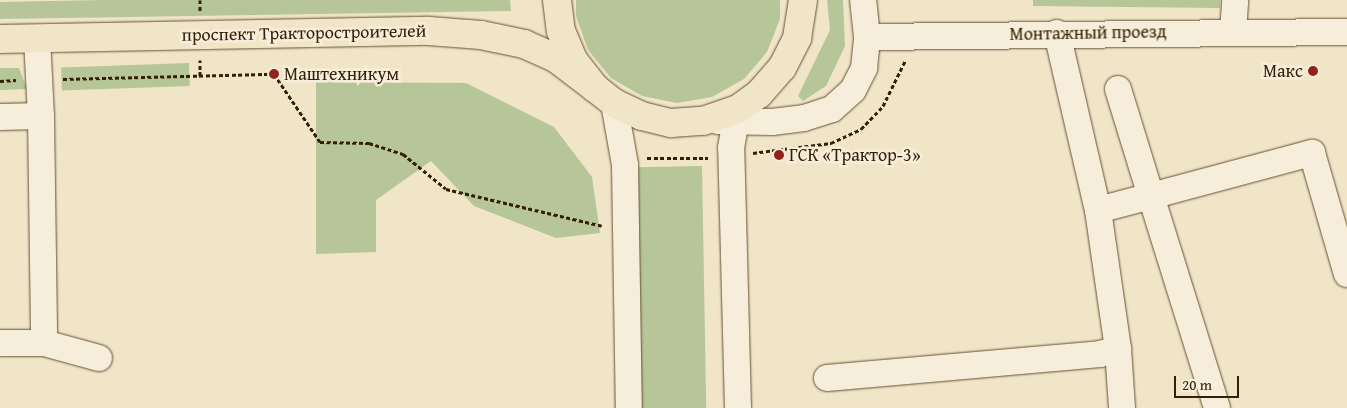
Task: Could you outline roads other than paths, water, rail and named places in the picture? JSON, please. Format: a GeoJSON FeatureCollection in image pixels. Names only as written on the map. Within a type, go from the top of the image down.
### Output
{"type":"FeatureCollection","features":[{"type":"Feature","properties":{"kind":"main road"},"geometry":{"type":"LineString","coordinates":[[557,0],[561,31],[574,62],[605,96],[642,116],[671,123],[703,121],[736,115],[759,94],[782,68],[797,38],[803,0]]}},
{"type":"Feature","properties":{"kind":"main road","name":"проспект Тракторостроителей"},"geometry":{"type":"LineString","coordinates":[[0,39],[429,31],[481,35],[524,44],[557,59],[605,96]]}},
{"type":"Feature","properties":{"kind":"street"},"geometry":{"type":"LineString","coordinates":[[738,408],[731,158],[736,115],[804,118],[832,109],[857,82],[864,68],[867,37],[863,0]]}},
{"type":"Feature","properties":{"kind":"street"},"geometry":{"type":"LineString","coordinates":[[1233,32],[1235,0]]}},
{"type":"Feature","properties":{"kind":"street","name":"Монтажный проезд"},"geometry":{"type":"LineString","coordinates":[[867,37],[1057,33],[1347,32]]}},
{"type":"Feature","properties":{"kind":"street"},"geometry":{"type":"LineString","coordinates":[[1057,33],[1098,210],[1118,349],[1122,408]]}},
{"type":"Feature","properties":{"kind":"street"},"geometry":{"type":"LineString","coordinates":[[37,38],[41,116],[44,343]]}},
{"type":"Feature","properties":{"kind":"street"},"geometry":{"type":"LineString","coordinates":[[1118,89],[1217,408]]}},
{"type":"Feature","properties":{"kind":"street"},"geometry":{"type":"LineString","coordinates":[[605,96],[624,158],[629,408]]}},
{"type":"Feature","properties":{"kind":"street"},"geometry":{"type":"LineString","coordinates":[[0,117],[41,116]]}},
{"type":"Feature","properties":{"kind":"street"},"geometry":{"type":"LineString","coordinates":[[1098,210],[1312,153],[1347,274]]}},
{"type":"Feature","properties":{"kind":"street"},"geometry":{"type":"LineString","coordinates":[[0,343],[44,343],[99,358]]}},
{"type":"Feature","properties":{"kind":"street"},"geometry":{"type":"LineString","coordinates":[[827,378],[1100,354],[1118,349]]}},
{"type":"Feature","properties":{"kind":"place","name":"Макс"},"geometry":{"type":"Point","coordinates":[1313,71]}},
{"type":"Feature","properties":{"kind":"place","name":"Маштехникум"},"geometry":{"type":"Point","coordinates":[274,74]}},
{"type":"Feature","properties":{"kind":"place","name":"ГСК «Трактор-3»"},"geometry":{"type":"Point","coordinates":[779,155]}}]}
